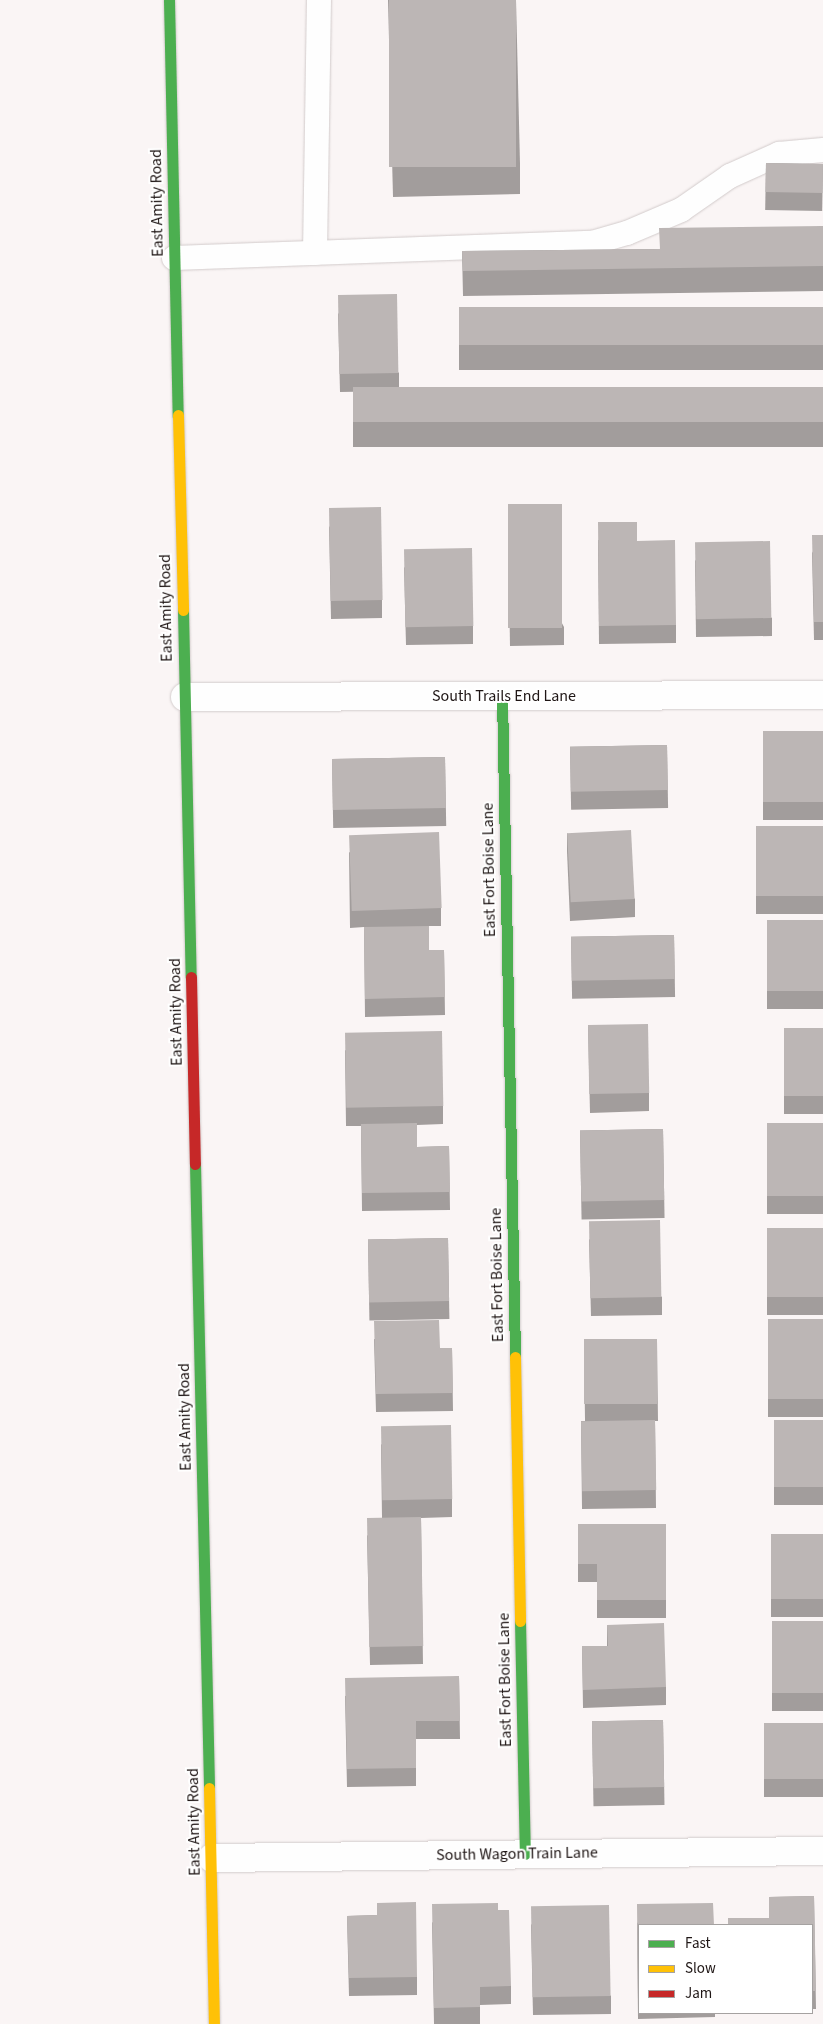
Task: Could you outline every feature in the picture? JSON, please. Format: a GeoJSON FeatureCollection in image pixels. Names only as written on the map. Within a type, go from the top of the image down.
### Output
{"type":"FeatureCollection","features":[{"type":"Feature","properties":{"kind":"street","name":"East Amity Road"},"geometry":{"type":"LineString","coordinates":[[169,0],[212,1858],[214,2024]]}},
{"type":"Feature","properties":{"kind":"street","name":"South Trails End Lane"},"geometry":{"type":"LineString","coordinates":[[185,697],[823,695]]}},
{"type":"Feature","properties":{"kind":"street","name":"East Fort Boise Lane"},"geometry":{"type":"LineString","coordinates":[[502,696],[525,1854]]}},
{"type":"Feature","properties":{"kind":"street","name":"South Wagon Train Lane"},"geometry":{"type":"LineString","coordinates":[[212,1858],[823,1851]]}},
{"type":"Feature","properties":{"kind":"lane"},"geometry":{"type":"LineString","coordinates":[[316,253],[319,0]]}},
{"type":"Feature","properties":{"kind":"lane"},"geometry":{"type":"LineString","coordinates":[[174,258],[592,243],[627,234],[681,210],[730,176],[779,154],[823,150]]}},
{"type":"Feature","properties":{"kind":"building"},"geometry":{"type":"Polygon","coordinates":[[[389,0],[516,0],[516,167],[389,167],[389,0]]]}},
{"type":"Feature","properties":{"kind":"building"},"geometry":{"type":"Polygon","coordinates":[[[766,163],[823,164],[822,193],[765,192],[766,163]]]}},
{"type":"Feature","properties":{"kind":"building"},"geometry":{"type":"Polygon","coordinates":[[[823,226],[823,266],[463,271],[462,251],[660,249],[659,228],[823,226]]]}},
{"type":"Feature","properties":{"kind":"building"},"geometry":{"type":"Polygon","coordinates":[[[397,294],[398,373],[339,374],[338,295],[397,294]]]}},
{"type":"Feature","properties":{"kind":"building"},"geometry":{"type":"Polygon","coordinates":[[[459,307],[823,307],[823,345],[459,345],[459,307]]]}},
{"type":"Feature","properties":{"kind":"building"},"geometry":{"type":"Polygon","coordinates":[[[353,387],[823,387],[823,422],[353,422],[353,387]]]}},
{"type":"Feature","properties":{"kind":"building"},"geometry":{"type":"Polygon","coordinates":[[[508,504],[562,504],[562,628],[508,628],[508,504]]]}},
{"type":"Feature","properties":{"kind":"building"},"geometry":{"type":"Polygon","coordinates":[[[381,507],[383,600],[331,601],[329,508],[381,507]]]}},
{"type":"Feature","properties":{"kind":"building"},"geometry":{"type":"Polygon","coordinates":[[[598,522],[637,522],[637,541],[675,540],[676,625],[599,626],[598,522]]]}},
{"type":"Feature","properties":{"kind":"building"},"geometry":{"type":"Polygon","coordinates":[[[812,535],[823,535],[823,622],[814,622],[812,535]]]}},
{"type":"Feature","properties":{"kind":"building"},"geometry":{"type":"Polygon","coordinates":[[[770,541],[771,618],[696,619],[695,542],[770,541]]]}},
{"type":"Feature","properties":{"kind":"building"},"geometry":{"type":"Polygon","coordinates":[[[472,548],[473,626],[405,627],[404,549],[472,548]]]}},
{"type":"Feature","properties":{"kind":"building"},"geometry":{"type":"Polygon","coordinates":[[[763,731],[823,731],[823,802],[763,802],[763,731]]]}},
{"type":"Feature","properties":{"kind":"building"},"geometry":{"type":"Polygon","coordinates":[[[667,745],[668,790],[571,792],[570,747],[667,745]]]}},
{"type":"Feature","properties":{"kind":"building"},"geometry":{"type":"Polygon","coordinates":[[[445,757],[446,808],[333,810],[332,759],[445,757]]]}},
{"type":"Feature","properties":{"kind":"building"},"geometry":{"type":"Polygon","coordinates":[[[756,826],[823,826],[823,896],[756,896],[756,826]]]}},
{"type":"Feature","properties":{"kind":"building"},"geometry":{"type":"Polygon","coordinates":[[[631,830],[635,899],[571,902],[567,833],[631,830]]]}},
{"type":"Feature","properties":{"kind":"building"},"geometry":{"type":"Polygon","coordinates":[[[439,832],[442,908],[352,911],[349,835],[439,832]]]}},
{"type":"Feature","properties":{"kind":"building"},"geometry":{"type":"Polygon","coordinates":[[[767,920],[823,920],[823,991],[767,991],[767,920]]]}},
{"type":"Feature","properties":{"kind":"building"},"geometry":{"type":"Polygon","coordinates":[[[429,926],[429,950],[444,950],[445,997],[365,999],[364,927],[429,926]]]}},
{"type":"Feature","properties":{"kind":"building"},"geometry":{"type":"Polygon","coordinates":[[[674,935],[675,979],[572,981],[571,937],[674,935]]]}},
{"type":"Feature","properties":{"kind":"building"},"geometry":{"type":"Polygon","coordinates":[[[648,1024],[649,1093],[589,1094],[588,1025],[648,1024]]]}},
{"type":"Feature","properties":{"kind":"building"},"geometry":{"type":"Polygon","coordinates":[[[784,1028],[823,1028],[823,1096],[784,1096],[784,1028]]]}},
{"type":"Feature","properties":{"kind":"building"},"geometry":{"type":"Polygon","coordinates":[[[442,1031],[443,1106],[346,1108],[345,1033],[442,1031]]]}},
{"type":"Feature","properties":{"kind":"building"},"geometry":{"type":"Polygon","coordinates":[[[417,1123],[417,1147],[449,1146],[450,1192],[362,1193],[361,1124],[417,1123]]]}},
{"type":"Feature","properties":{"kind":"building"},"geometry":{"type":"Polygon","coordinates":[[[767,1123],[823,1123],[823,1196],[767,1196],[767,1123]]]}},
{"type":"Feature","properties":{"kind":"building"},"geometry":{"type":"Polygon","coordinates":[[[663,1129],[664,1200],[581,1201],[580,1130],[663,1129]]]}},
{"type":"Feature","properties":{"kind":"building"},"geometry":{"type":"Polygon","coordinates":[[[660,1220],[661,1297],[590,1298],[589,1221],[660,1220]]]}},
{"type":"Feature","properties":{"kind":"building"},"geometry":{"type":"Polygon","coordinates":[[[767,1228],[823,1228],[823,1297],[767,1297],[767,1228]]]}},
{"type":"Feature","properties":{"kind":"building"},"geometry":{"type":"Polygon","coordinates":[[[448,1238],[449,1301],[369,1302],[368,1239],[448,1238]]]}},
{"type":"Feature","properties":{"kind":"building"},"geometry":{"type":"Polygon","coordinates":[[[768,1319],[823,1319],[823,1399],[768,1399],[768,1319]]]}},
{"type":"Feature","properties":{"kind":"building"},"geometry":{"type":"Polygon","coordinates":[[[439,1320],[440,1348],[452,1348],[453,1393],[376,1394],[374,1321],[439,1320]]]}},
{"type":"Feature","properties":{"kind":"building"},"geometry":{"type":"Polygon","coordinates":[[[584,1339],[657,1339],[657,1404],[584,1404],[584,1339]]]}},
{"type":"Feature","properties":{"kind":"building"},"geometry":{"type":"Polygon","coordinates":[[[655,1420],[656,1490],[582,1491],[581,1421],[655,1420]]]}},
{"type":"Feature","properties":{"kind":"building"},"geometry":{"type":"Polygon","coordinates":[[[774,1420],[823,1420],[823,1487],[774,1487],[774,1420]]]}},
{"type":"Feature","properties":{"kind":"building"},"geometry":{"type":"Polygon","coordinates":[[[451,1425],[452,1499],[382,1500],[381,1426],[451,1425]]]}},
{"type":"Feature","properties":{"kind":"building"},"geometry":{"type":"Polygon","coordinates":[[[421,1517],[423,1646],[369,1647],[367,1518],[421,1517]]]}},
{"type":"Feature","properties":{"kind":"building"},"geometry":{"type":"Polygon","coordinates":[[[578,1524],[666,1524],[666,1600],[597,1600],[597,1564],[578,1564],[578,1524]]]}},
{"type":"Feature","properties":{"kind":"building"},"geometry":{"type":"Polygon","coordinates":[[[771,1534],[823,1534],[823,1599],[771,1599],[771,1534]]]}},
{"type":"Feature","properties":{"kind":"building"},"geometry":{"type":"Polygon","coordinates":[[[772,1621],[823,1621],[823,1693],[772,1693],[772,1621]]]}},
{"type":"Feature","properties":{"kind":"building"},"geometry":{"type":"Polygon","coordinates":[[[664,1623],[666,1687],[583,1690],[582,1646],[608,1646],[607,1625],[664,1623]]]}},
{"type":"Feature","properties":{"kind":"building"},"geometry":{"type":"Polygon","coordinates":[[[459,1676],[460,1721],[416,1721],[416,1768],[347,1769],[345,1678],[459,1676]]]}},
{"type":"Feature","properties":{"kind":"building"},"geometry":{"type":"Polygon","coordinates":[[[663,1720],[664,1787],[593,1788],[592,1721],[663,1720]]]}},
{"type":"Feature","properties":{"kind":"building"},"geometry":{"type":"Polygon","coordinates":[[[764,1723],[823,1723],[823,1779],[764,1779],[764,1723]]]}},
{"type":"Feature","properties":{"kind":"building"},"geometry":{"type":"Polygon","coordinates":[[[814,1896],[816,1991],[813,1991],[813,1924],[728,1924],[728,1918],[769,1918],[769,1897],[814,1896]]]}},
{"type":"Feature","properties":{"kind":"building"},"geometry":{"type":"Polygon","coordinates":[[[416,1902],[417,1977],[349,1978],[347,1916],[377,1915],[377,1903],[416,1902]]]}},
{"type":"Feature","properties":{"kind":"building"},"geometry":{"type":"Polygon","coordinates":[[[498,1903],[498,1910],[509,1910],[511,1986],[480,1987],[480,2007],[434,2008],[432,1904],[498,1903]]]}},
{"type":"Feature","properties":{"kind":"building"},"geometry":{"type":"Polygon","coordinates":[[[713,1903],[714,1924],[638,1924],[638,2001],[637,1904],[713,1903]]]}},
{"type":"Feature","properties":{"kind":"building"},"geometry":{"type":"Polygon","coordinates":[[[609,1905],[611,1996],[533,1997],[531,1906],[609,1905]]]}},
{"type":"Feature","properties":{"kind":"traffic: fast"},"geometry":{"type":"LineString","coordinates":[[169,0],[178,415]]}},
{"type":"Feature","properties":{"kind":"traffic: fast"},"geometry":{"type":"LineString","coordinates":[[183,610],[191,977]]}},
{"type":"Feature","properties":{"kind":"traffic: fast"},"geometry":{"type":"LineString","coordinates":[[502,696],[515,1357]]}},
{"type":"Feature","properties":{"kind":"traffic: fast"},"geometry":{"type":"LineString","coordinates":[[195,1164],[209,1788]]}},
{"type":"Feature","properties":{"kind":"traffic: fast"},"geometry":{"type":"LineString","coordinates":[[520,1621],[525,1854]]}},
{"type":"Feature","properties":{"kind":"traffic: slow"},"geometry":{"type":"LineString","coordinates":[[178,415],[183,610]]}},
{"type":"Feature","properties":{"kind":"traffic: slow"},"geometry":{"type":"LineString","coordinates":[[515,1357],[520,1621]]}},
{"type":"Feature","properties":{"kind":"traffic: slow"},"geometry":{"type":"LineString","coordinates":[[209,1788],[214,2024]]}},
{"type":"Feature","properties":{"kind":"traffic: jam"},"geometry":{"type":"LineString","coordinates":[[191,977],[195,1164]]}}]}
